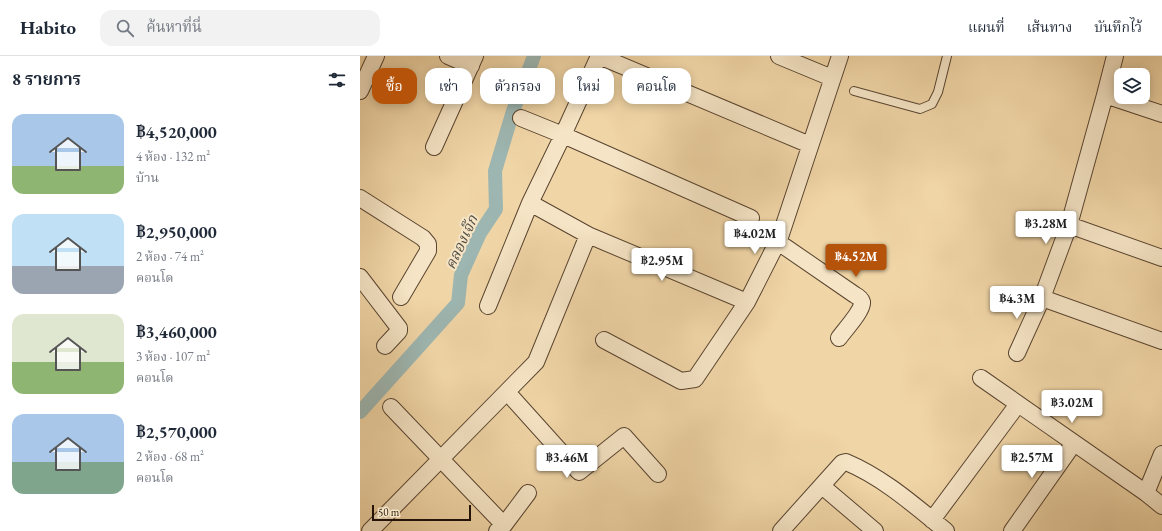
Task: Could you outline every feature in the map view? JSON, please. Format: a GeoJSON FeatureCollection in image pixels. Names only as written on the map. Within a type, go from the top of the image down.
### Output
{"type":"FeatureCollection","features":[{"type":"Feature","properties":{"kind":"street"},"geometry":{"type":"LineString","coordinates":[[360,91],[376,56]]}},
{"type":"Feature","properties":{"kind":"street"},"geometry":{"type":"LineString","coordinates":[[434,147],[473,61],[448,56]]}},
{"type":"Feature","properties":{"kind":"street"},"geometry":{"type":"LineString","coordinates":[[488,306],[530,203],[563,135],[598,56],[810,145]]}},
{"type":"Feature","properties":{"kind":"street"},"geometry":{"type":"LineString","coordinates":[[779,56],[832,78]]}},
{"type":"Feature","properties":{"kind":"street"},"geometry":{"type":"LineString","coordinates":[[604,340],[681,381],[695,379],[747,302],[778,242],[840,56]]}},
{"type":"Feature","properties":{"kind":"street"},"geometry":{"type":"LineString","coordinates":[[1017,353],[1042,298],[1069,225],[1115,56]]}},
{"type":"Feature","properties":{"kind":"street"},"geometry":{"type":"LineString","coordinates":[[1105,95],[1162,114]]}},
{"type":"Feature","properties":{"kind":"street"},"geometry":{"type":"LineString","coordinates":[[521,118],[751,218]]}},
{"type":"Feature","properties":{"kind":"street"},"geometry":{"type":"LineString","coordinates":[[360,198],[423,238],[428,244],[428,251],[400,297]]}},
{"type":"Feature","properties":{"kind":"street"},"geometry":{"type":"LineString","coordinates":[[530,203],[588,235],[747,302]]}},
{"type":"Feature","properties":{"kind":"street"},"geometry":{"type":"LineString","coordinates":[[1069,225],[1162,258]]}},
{"type":"Feature","properties":{"kind":"street"},"geometry":{"type":"LineString","coordinates":[[377,529],[440,459],[536,362],[588,235]]}},
{"type":"Feature","properties":{"kind":"street"},"geometry":{"type":"LineString","coordinates":[[778,242],[861,300],[862,306],[839,338]]}},
{"type":"Feature","properties":{"kind":"street"},"geometry":{"type":"LineString","coordinates":[[360,276],[399,328],[385,346]]}},
{"type":"Feature","properties":{"kind":"street"},"geometry":{"type":"LineString","coordinates":[[1042,298],[1162,341]]}},
{"type":"Feature","properties":{"kind":"street"},"geometry":{"type":"LineString","coordinates":[[981,378],[1146,493],[1162,506]]}},
{"type":"Feature","properties":{"kind":"street"},"geometry":{"type":"LineString","coordinates":[[507,392],[579,472],[624,436],[658,474]]}},
{"type":"Feature","properties":{"kind":"street"},"geometry":{"type":"LineString","coordinates":[[932,520],[1018,404]]}},
{"type":"Feature","properties":{"kind":"street"},"geometry":{"type":"LineString","coordinates":[[392,407],[501,528],[528,493]]}},
{"type":"Feature","properties":{"kind":"street"},"geometry":{"type":"LineString","coordinates":[[1012,531],[1074,443]]}},
{"type":"Feature","properties":{"kind":"street"},"geometry":{"type":"LineString","coordinates":[[1146,493],[1162,454]]}},
{"type":"Feature","properties":{"kind":"street"},"geometry":{"type":"LineString","coordinates":[[781,531],[843,462],[846,462],[883,482],[946,531]]}},
{"type":"Feature","properties":{"kind":"street"},"geometry":{"type":"LineString","coordinates":[[822,486],[875,531]]}},
{"type":"Feature","properties":{"kind":"lane"},"geometry":{"type":"LineString","coordinates":[[854,92],[920,109],[932,104],[938,92],[947,56]]}},
{"type":"Feature","properties":{"kind":"waterway","name":"คลองเจ๊ก"},"geometry":{"type":"LineString","coordinates":[[360,412],[458,303],[461,275],[480,233],[496,209],[495,171],[513,111],[534,56]]}}]}
